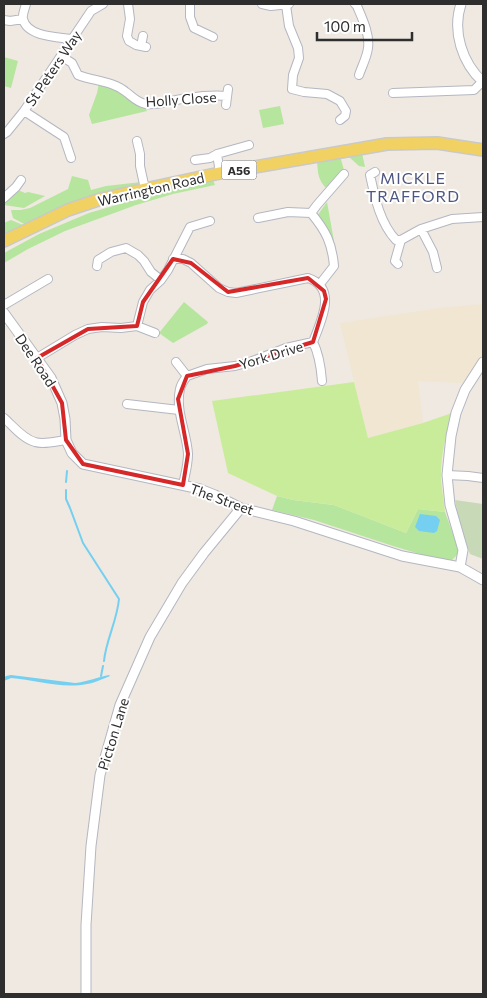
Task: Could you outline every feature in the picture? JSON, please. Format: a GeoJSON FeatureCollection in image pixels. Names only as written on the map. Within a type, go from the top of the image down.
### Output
{"type":"FeatureCollection","features":[{"type":"Feature","properties":{"kind":"main road","name":"Warrington Road"},"geometry":{"type":"LineString","coordinates":[[4,241],[68,210],[101,199],[145,188],[387,144],[437,144],[483,150]]}},
{"type":"Feature","properties":{"kind":"street"},"geometry":{"type":"LineString","coordinates":[[26,4],[23,19],[27,27],[35,33],[50,37],[72,39]]}},
{"type":"Feature","properties":{"kind":"street","name":"St Peters Way"},"geometry":{"type":"LineString","coordinates":[[4,134],[8,132],[24,111],[91,11],[103,4]]}},
{"type":"Feature","properties":{"kind":"street"},"geometry":{"type":"LineString","coordinates":[[128,4],[130,19],[127,36],[136,45],[143,46],[142,36]]}},
{"type":"Feature","properties":{"kind":"street"},"geometry":{"type":"LineString","coordinates":[[190,4],[190,17],[194,28],[213,37]]}},
{"type":"Feature","properties":{"kind":"street"},"geometry":{"type":"LineString","coordinates":[[262,4],[271,6],[287,4],[289,26],[298,48],[299,58],[293,75],[292,89],[327,94],[340,101],[346,111],[345,116],[340,120]]}},
{"type":"Feature","properties":{"kind":"street"},"geometry":{"type":"LineString","coordinates":[[355,4],[365,25],[368,39],[368,48],[359,75]]}},
{"type":"Feature","properties":{"kind":"street"},"geometry":{"type":"LineString","coordinates":[[393,93],[474,90],[483,82],[466,60],[461,48],[458,36],[458,22],[461,4]]}},
{"type":"Feature","properties":{"kind":"street"},"geometry":{"type":"LineString","coordinates":[[7,30],[7,20],[23,19]]}},
{"type":"Feature","properties":{"kind":"street"},"geometry":{"type":"LineString","coordinates":[[203,33],[210,26]]}},
{"type":"Feature","properties":{"kind":"street","name":"Holly Close"},"geometry":{"type":"LineString","coordinates":[[61,56],[72,63],[78,74],[118,87],[136,101],[145,104],[228,92],[226,105]]}},
{"type":"Feature","properties":{"kind":"street"},"geometry":{"type":"LineString","coordinates":[[24,111],[64,137],[71,158]]}},
{"type":"Feature","properties":{"kind":"street"},"geometry":{"type":"LineString","coordinates":[[137,141],[145,188]]}},
{"type":"Feature","properties":{"kind":"street"},"geometry":{"type":"LineString","coordinates":[[195,160],[210,158],[217,154],[249,145]]}},
{"type":"Feature","properties":{"kind":"street"},"geometry":{"type":"LineString","coordinates":[[217,154],[220,174]]}},
{"type":"Feature","properties":{"kind":"street"},"geometry":{"type":"LineString","coordinates":[[375,172],[370,175],[378,208],[391,235],[396,240],[402,240],[421,228],[452,219],[483,217]]}},
{"type":"Feature","properties":{"kind":"street"},"geometry":{"type":"LineString","coordinates":[[311,213],[344,174]]}},
{"type":"Feature","properties":{"kind":"street"},"geometry":{"type":"LineString","coordinates":[[4,198],[20,182],[26,189]]}},
{"type":"Feature","properties":{"kind":"street"},"geometry":{"type":"LineString","coordinates":[[173,259],[183,259],[191,263],[219,288],[228,292],[308,278],[320,284],[334,266],[333,258],[328,236],[321,224],[311,213],[288,212],[269,221],[258,218]]}},
{"type":"Feature","properties":{"kind":"street"},"geometry":{"type":"LineString","coordinates":[[137,326],[144,302],[150,290],[168,270],[190,227],[210,221]]}},
{"type":"Feature","properties":{"kind":"street"},"geometry":{"type":"LineString","coordinates":[[421,228],[433,252],[437,268]]}},
{"type":"Feature","properties":{"kind":"street"},"geometry":{"type":"LineString","coordinates":[[394,261],[402,240]]}},
{"type":"Feature","properties":{"kind":"street"},"geometry":{"type":"LineString","coordinates":[[97,266],[98,260],[111,252],[126,248],[138,255],[160,280]]}},
{"type":"Feature","properties":{"kind":"street"},"geometry":{"type":"LineString","coordinates":[[4,305],[48,279]]}},
{"type":"Feature","properties":{"kind":"street","name":"York Drive"},"geometry":{"type":"LineString","coordinates":[[187,376],[207,369],[235,366],[250,362],[286,348],[313,342],[321,323],[326,299],[320,284]]}},
{"type":"Feature","properties":{"kind":"street","name":"Dee Road"},"geometry":{"type":"LineString","coordinates":[[4,313],[51,378],[62,403],[66,419],[66,440]]}},
{"type":"Feature","properties":{"kind":"street"},"geometry":{"type":"LineString","coordinates":[[37,358],[88,329],[137,326],[155,333]]}},
{"type":"Feature","properties":{"kind":"street"},"geometry":{"type":"LineString","coordinates":[[312,374],[322,377],[313,342]]}},
{"type":"Feature","properties":{"kind":"street"},"geometry":{"type":"LineString","coordinates":[[176,362],[187,376],[180,387],[178,399],[188,454],[183,485]]}},
{"type":"Feature","properties":{"kind":"street"},"geometry":{"type":"LineString","coordinates":[[460,567],[463,550],[450,505],[447,475],[451,436],[456,413],[465,390],[483,362]]}},
{"type":"Feature","properties":{"kind":"street"},"geometry":{"type":"LineString","coordinates":[[127,404],[179,410]]}},
{"type":"Feature","properties":{"kind":"street"},"geometry":{"type":"LineString","coordinates":[[4,418],[24,437],[36,442],[66,440]]}},
{"type":"Feature","properties":{"kind":"street","name":"The Street"},"geometry":{"type":"LineString","coordinates":[[66,440],[72,453],[83,464],[183,485],[215,495],[241,508],[294,520],[402,556],[460,567],[483,580]]}},
{"type":"Feature","properties":{"kind":"street"},"geometry":{"type":"LineString","coordinates":[[447,475],[483,478]]}},
{"type":"Feature","properties":{"kind":"street","name":"Picton Lane"},"geometry":{"type":"LineString","coordinates":[[86,994],[86,925],[91,846],[100,774],[120,705],[150,637],[182,583],[241,508]]}},
{"type":"Feature","properties":{"kind":"highlighted area"},"geometry":{"type":"Polygon","coordinates":[[[173,259],[191,263],[228,292],[308,278],[324,291],[326,299],[313,342],[235,366],[187,376],[178,399],[188,454],[183,485],[83,464],[66,440],[62,403],[37,358],[88,329],[137,326],[143,302],[173,259]]]}},
{"type":"Feature","properties":{"kind":"shaded area"},"geometry":{"type":"Polygon","coordinates":[[[483,304],[483,355],[462,383],[418,381],[423,423],[368,438],[340,323],[440,308],[483,304]]]}},
{"type":"Feature","properties":{"kind":"green space"},"geometry":{"type":"Polygon","coordinates":[[[4,57],[18,61],[11,88],[4,86],[4,57]]]}},
{"type":"Feature","properties":{"kind":"green space"},"geometry":{"type":"Polygon","coordinates":[[[99,83],[133,98],[144,106],[147,111],[92,124],[89,115],[99,83]]]}},
{"type":"Feature","properties":{"kind":"green space"},"geometry":{"type":"Polygon","coordinates":[[[280,106],[284,124],[263,128],[259,110],[280,106]]]}},
{"type":"Feature","properties":{"kind":"green space"},"geometry":{"type":"Polygon","coordinates":[[[362,153],[365,167],[359,166],[349,157],[350,154],[362,153]]]}},
{"type":"Feature","properties":{"kind":"green space"},"geometry":{"type":"Polygon","coordinates":[[[340,156],[344,170],[327,189],[319,176],[317,161],[340,156]]]}},
{"type":"Feature","properties":{"kind":"green space"},"geometry":{"type":"Polygon","coordinates":[[[72,176],[88,180],[91,190],[106,186],[141,182],[139,186],[26,225],[13,218],[11,210],[30,208],[68,189],[72,176]]]}},
{"type":"Feature","properties":{"kind":"green space"},"geometry":{"type":"Polygon","coordinates":[[[213,180],[215,185],[173,194],[136,205],[65,231],[4,263],[4,253],[39,234],[89,213],[178,187],[213,180]]]}},
{"type":"Feature","properties":{"kind":"green space"},"geometry":{"type":"Polygon","coordinates":[[[16,190],[45,196],[24,208],[4,205],[4,200],[16,190]]]}},
{"type":"Feature","properties":{"kind":"green space"},"geometry":{"type":"Polygon","coordinates":[[[327,202],[335,247],[325,225],[317,216],[327,202]]]}},
{"type":"Feature","properties":{"kind":"green space"},"geometry":{"type":"Polygon","coordinates":[[[11,220],[23,225],[4,235],[4,223],[11,220]]]}},
{"type":"Feature","properties":{"kind":"green space"},"geometry":{"type":"Polygon","coordinates":[[[184,302],[208,322],[173,343],[159,333],[184,302]]]}},
{"type":"Feature","properties":{"kind":"green space"},"geometry":{"type":"Polygon","coordinates":[[[354,382],[368,438],[452,413],[441,464],[445,512],[418,509],[406,533],[334,505],[277,496],[228,473],[212,401],[354,382]]]}},
{"type":"Feature","properties":{"kind":"green space"},"geometry":{"type":"Polygon","coordinates":[[[277,496],[334,505],[406,533],[418,509],[445,512],[459,550],[452,560],[443,561],[314,520],[272,510],[277,496]]]}},
{"type":"Feature","properties":{"kind":"green space"},"geometry":{"type":"Polygon","coordinates":[[[455,500],[483,504],[483,559],[470,554],[460,527],[455,500]]]}},
{"type":"Feature","properties":{"kind":"water"},"geometry":{"type":"Polygon","coordinates":[[[420,514],[436,516],[440,520],[437,531],[434,533],[419,531],[415,527],[420,514]]]}},
{"type":"Feature","properties":{"kind":"water"},"geometry":{"type":"Polygon","coordinates":[[[6,676],[75,683],[110,676],[96,682],[68,685],[11,678],[4,681],[6,676]]]}},
{"type":"Feature","properties":{"kind":"waterway"},"geometry":{"type":"LineString","coordinates":[[66,482],[67,471]]}},
{"type":"Feature","properties":{"kind":"waterway"},"geometry":{"type":"LineString","coordinates":[[66,490],[66,499],[83,543],[119,599],[104,661]]}},
{"type":"Feature","properties":{"kind":"waterway"},"geometry":{"type":"LineString","coordinates":[[101,676],[103,666]]}},
{"type":"Feature","properties":{"kind":"district","name":"MICKLE TRAFFORD"},"geometry":{"type":"Point","coordinates":[413,186]}}]}
